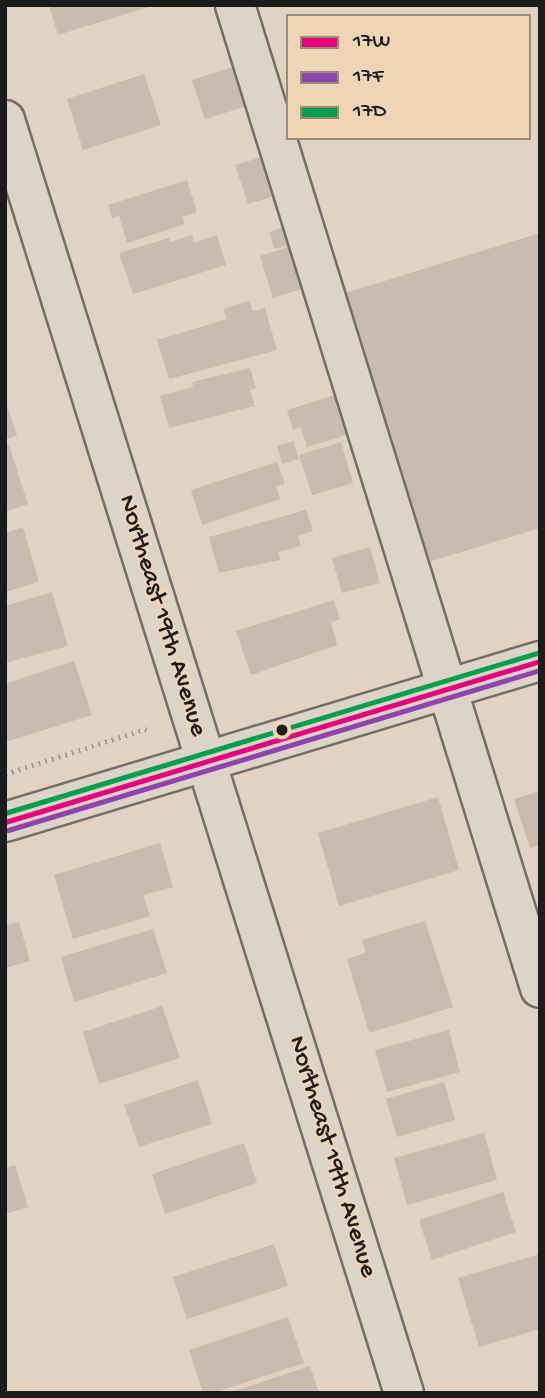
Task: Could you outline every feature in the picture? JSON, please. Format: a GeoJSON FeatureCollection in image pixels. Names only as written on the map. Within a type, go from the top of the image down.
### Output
{"type":"FeatureCollection","features":[{"type":"Feature","properties":{"kind":"street"},"geometry":{"type":"LineString","coordinates":[[236,5],[540,988]]}},
{"type":"Feature","properties":{"kind":"street","name":"Northeast 19th Avenue"},"geometry":{"type":"LineString","coordinates":[[5,120],[404,1393]]}},
{"type":"Feature","properties":{"kind":"street"},"geometry":{"type":"LineString","coordinates":[[5,822],[540,661]]}},
{"type":"Feature","properties":{"kind":"path"},"geometry":{"type":"LineString","coordinates":[[5,774],[145,729],[150,730]]}},
{"type":"Feature","properties":{"kind":"building"},"geometry":{"type":"Polygon","coordinates":[[[49,5],[152,5],[152,6],[58,35],[49,5]]]}},
{"type":"Feature","properties":{"kind":"building"},"geometry":{"type":"Polygon","coordinates":[[[239,65],[251,105],[205,119],[192,80],[239,65]]]}},
{"type":"Feature","properties":{"kind":"building"},"geometry":{"type":"Polygon","coordinates":[[[144,74],[161,125],[83,150],[67,99],[144,74]]]}},
{"type":"Feature","properties":{"kind":"building"},"geometry":{"type":"Polygon","coordinates":[[[269,155],[281,194],[248,204],[235,165],[269,155]]]}},
{"type":"Feature","properties":{"kind":"building"},"geometry":{"type":"Polygon","coordinates":[[[187,180],[197,212],[182,217],[185,224],[127,243],[119,216],[112,218],[108,205],[187,180]]]}},
{"type":"Feature","properties":{"kind":"building"},"geometry":{"type":"Polygon","coordinates":[[[288,226],[293,244],[275,249],[269,232],[288,226]]]}},
{"type":"Feature","properties":{"kind":"building"},"geometry":{"type":"Polygon","coordinates":[[[540,233],[540,528],[422,564],[339,295],[540,233]]]}},
{"type":"Feature","properties":{"kind":"building"},"geometry":{"type":"Polygon","coordinates":[[[192,235],[194,243],[217,235],[226,265],[133,294],[119,253],[169,238],[170,242],[192,235]]]}},
{"type":"Feature","properties":{"kind":"building"},"geometry":{"type":"Polygon","coordinates":[[[294,245],[307,287],[273,298],[260,256],[294,245]]]}},
{"type":"Feature","properties":{"kind":"building"},"geometry":{"type":"Polygon","coordinates":[[[249,301],[253,311],[265,308],[277,350],[169,379],[157,340],[227,319],[223,309],[249,301]]]}},
{"type":"Feature","properties":{"kind":"building"},"geometry":{"type":"Polygon","coordinates":[[[250,368],[256,388],[250,390],[255,406],[169,428],[160,396],[193,387],[192,382],[250,368]]]}},
{"type":"Feature","properties":{"kind":"building"},"geometry":{"type":"Polygon","coordinates":[[[338,394],[350,434],[307,447],[301,427],[293,430],[287,410],[338,394]]]}},
{"type":"Feature","properties":{"kind":"building"},"geometry":{"type":"Polygon","coordinates":[[[5,399],[17,436],[5,439],[5,399]]]}},
{"type":"Feature","properties":{"kind":"building"},"geometry":{"type":"Polygon","coordinates":[[[293,441],[299,459],[282,464],[277,446],[293,441]]]}},
{"type":"Feature","properties":{"kind":"building"},"geometry":{"type":"Polygon","coordinates":[[[341,442],[353,483],[312,495],[299,455],[341,442]]]}},
{"type":"Feature","properties":{"kind":"building"},"geometry":{"type":"Polygon","coordinates":[[[9,445],[28,504],[5,512],[5,446],[9,445]]]}},
{"type":"Feature","properties":{"kind":"building"},"geometry":{"type":"Polygon","coordinates":[[[277,462],[285,484],[276,486],[280,499],[202,525],[191,490],[277,462]]]}},
{"type":"Feature","properties":{"kind":"building"},"geometry":{"type":"Polygon","coordinates":[[[306,510],[313,531],[298,536],[301,546],[278,552],[280,560],[219,573],[209,537],[306,510]]]}},
{"type":"Feature","properties":{"kind":"building"},"geometry":{"type":"Polygon","coordinates":[[[23,527],[39,582],[5,592],[5,533],[23,527]]]}},
{"type":"Feature","properties":{"kind":"building"},"geometry":{"type":"Polygon","coordinates":[[[370,547],[380,583],[342,593],[332,558],[370,547]]]}},
{"type":"Feature","properties":{"kind":"building"},"geometry":{"type":"Polygon","coordinates":[[[52,592],[68,646],[5,663],[5,606],[52,592]]]}},
{"type":"Feature","properties":{"kind":"building"},"geometry":{"type":"Polygon","coordinates":[[[334,600],[340,619],[331,622],[337,645],[251,675],[236,631],[334,600]]]}},
{"type":"Feature","properties":{"kind":"building"},"geometry":{"type":"Polygon","coordinates":[[[74,661],[92,715],[5,742],[5,684],[74,661]]]}},
{"type":"Feature","properties":{"kind":"building"},"geometry":{"type":"Polygon","coordinates":[[[540,791],[540,845],[530,848],[514,799],[540,791]]]}},
{"type":"Feature","properties":{"kind":"building"},"geometry":{"type":"Polygon","coordinates":[[[438,797],[459,870],[339,906],[318,833],[438,797]]]}},
{"type":"Feature","properties":{"kind":"building"},"geometry":{"type":"Polygon","coordinates":[[[160,843],[173,887],[143,895],[150,916],[73,939],[54,875],[160,843]]]}},
{"type":"Feature","properties":{"kind":"building"},"geometry":{"type":"Polygon","coordinates":[[[425,921],[453,1007],[369,1033],[347,959],[366,953],[362,940],[425,921]]]}},
{"type":"Feature","properties":{"kind":"building"},"geometry":{"type":"Polygon","coordinates":[[[19,922],[30,961],[5,968],[5,925],[19,922]]]}},
{"type":"Feature","properties":{"kind":"building"},"geometry":{"type":"Polygon","coordinates":[[[153,929],[167,973],[74,1002],[61,957],[153,929]]]}},
{"type":"Feature","properties":{"kind":"building"},"geometry":{"type":"Polygon","coordinates":[[[162,1006],[180,1058],[99,1084],[83,1032],[162,1006]]]}},
{"type":"Feature","properties":{"kind":"building"},"geometry":{"type":"Polygon","coordinates":[[[449,1030],[460,1072],[387,1092],[375,1050],[449,1030]]]}},
{"type":"Feature","properties":{"kind":"building"},"geometry":{"type":"Polygon","coordinates":[[[198,1080],[212,1124],[139,1147],[124,1105],[198,1080]]]}},
{"type":"Feature","properties":{"kind":"building"},"geometry":{"type":"Polygon","coordinates":[[[444,1082],[455,1120],[397,1137],[386,1099],[444,1082]]]}},
{"type":"Feature","properties":{"kind":"building"},"geometry":{"type":"Polygon","coordinates":[[[484,1133],[497,1180],[407,1205],[394,1158],[484,1133]]]}},
{"type":"Feature","properties":{"kind":"building"},"geometry":{"type":"Polygon","coordinates":[[[244,1143],[257,1183],[165,1214],[152,1174],[244,1143]]]}},
{"type":"Feature","properties":{"kind":"building"},"geometry":{"type":"Polygon","coordinates":[[[15,1165],[28,1207],[5,1214],[5,1168],[15,1165]]]}},
{"type":"Feature","properties":{"kind":"building"},"geometry":{"type":"Polygon","coordinates":[[[503,1192],[516,1232],[432,1260],[419,1220],[503,1192]]]}},
{"type":"Feature","properties":{"kind":"building"},"geometry":{"type":"Polygon","coordinates":[[[274,1244],[288,1286],[187,1319],[173,1277],[274,1244]]]}},
{"type":"Feature","properties":{"kind":"building"},"geometry":{"type":"Polygon","coordinates":[[[540,1254],[540,1329],[479,1347],[458,1278],[540,1254]]]}},
{"type":"Feature","properties":{"kind":"building"},"geometry":{"type":"Polygon","coordinates":[[[288,1317],[304,1363],[213,1393],[203,1393],[189,1350],[288,1317]]]}},
{"type":"Feature","properties":{"kind":"building"},"geometry":{"type":"Polygon","coordinates":[[[310,1366],[319,1393],[231,1393],[231,1392],[310,1366]]]}},
{"type":"Feature","properties":{"kind":"transit line","name":"17D"},"geometry":{"type":"LineString","coordinates":[[5,813],[537,653]]}},
{"type":"Feature","properties":{"kind":"transit line","name":"17W"},"geometry":{"type":"LineString","coordinates":[[5,822],[540,661]]}},
{"type":"Feature","properties":{"kind":"transit line","name":"17F"},"geometry":{"type":"LineString","coordinates":[[8,830],[540,670]]}}]}
